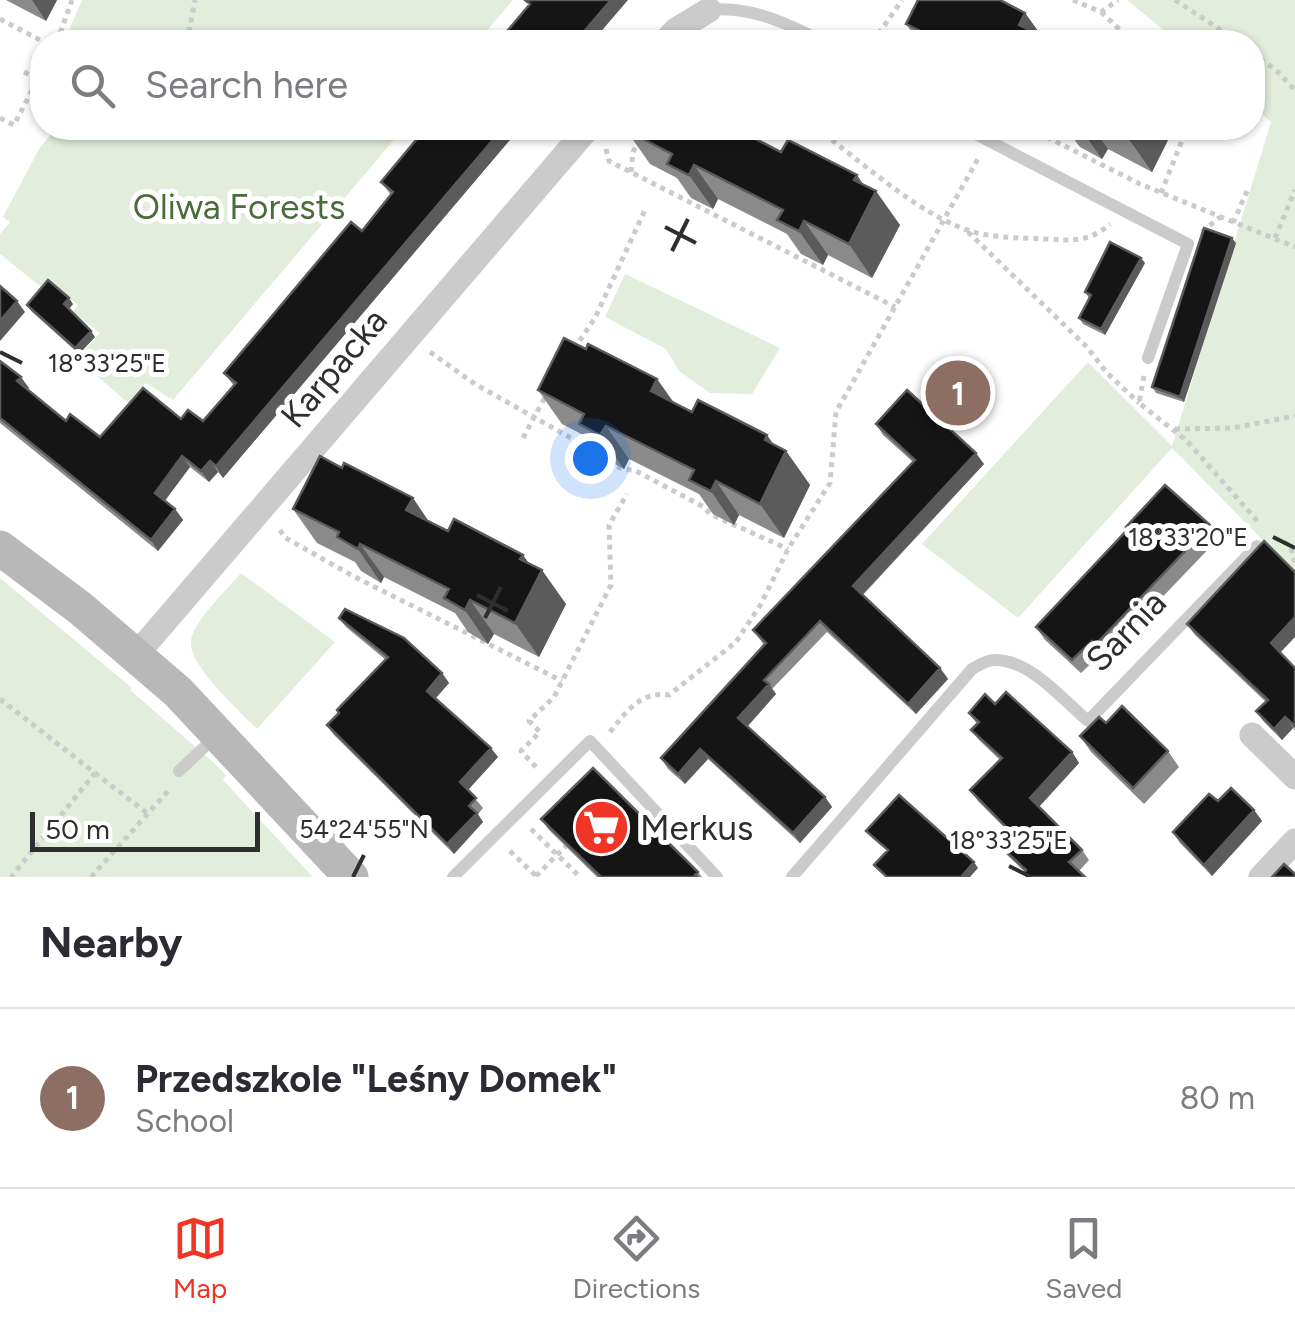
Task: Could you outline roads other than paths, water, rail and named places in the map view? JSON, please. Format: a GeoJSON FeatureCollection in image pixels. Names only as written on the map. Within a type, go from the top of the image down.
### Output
{"type":"FeatureCollection","features":[{"type":"Feature","properties":{"kind":"street"},"geometry":{"type":"LineString","coordinates":[[676,30],[710,10]]}},
{"type":"Feature","properties":{"kind":"street","name":"Karpacka"},"geometry":{"type":"LineString","coordinates":[[136,655],[591,140]]}},
{"type":"Feature","properties":{"kind":"street"},"geometry":{"type":"LineString","coordinates":[[0,548],[136,655],[218,733],[350,877]]}},
{"type":"Feature","properties":{"kind":"street"},"geometry":{"type":"LineString","coordinates":[[1252,734],[1295,777]]}},
{"type":"Feature","properties":{"kind":"street"},"geometry":{"type":"LineString","coordinates":[[1262,877],[1295,841]]}},
{"type":"Feature","properties":{"kind":"lane"},"geometry":{"type":"LineString","coordinates":[[710,10],[731,8],[800,30]]}},
{"type":"Feature","properties":{"kind":"lane"},"geometry":{"type":"LineString","coordinates":[[988,140],[1188,244],[1148,358]]}},
{"type":"Feature","properties":{"kind":"lane","name":"Sarnia"},"geometry":{"type":"LineString","coordinates":[[792,877],[972,669],[991,659],[1012,662],[1029,670],[1088,721],[1257,546]]}},
{"type":"Feature","properties":{"kind":"lane"},"geometry":{"type":"LineString","coordinates":[[179,770],[218,733]]}},
{"type":"Feature","properties":{"kind":"lane"},"geometry":{"type":"LineString","coordinates":[[453,877],[590,741],[717,877]]}},
{"type":"Feature","properties":{"kind":"place","name":"Przedszkole \"Leśny Domek\""},"geometry":{"type":"Point","coordinates":[958,393]}},
{"type":"Feature","properties":{"kind":"place","name":"Merkus"},"geometry":{"type":"Point","coordinates":[601,828]}},
{"type":"Feature","properties":{"kind":"park label","name":"Oliwa Forests"},"geometry":{"type":"Point","coordinates":[239,207]}}]}
